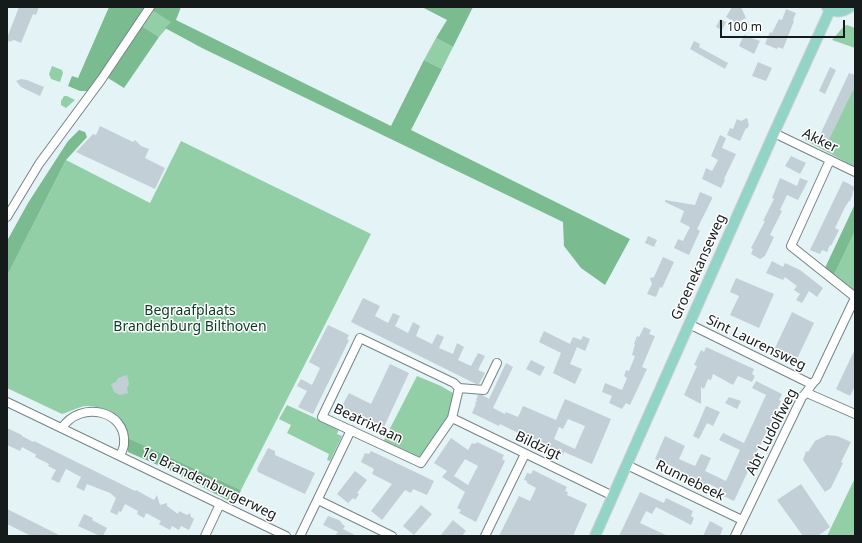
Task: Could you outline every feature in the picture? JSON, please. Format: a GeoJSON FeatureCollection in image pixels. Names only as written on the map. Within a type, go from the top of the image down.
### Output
{"type":"FeatureCollection","features":[{"type":"Feature","properties":{"kind":"main road"},"geometry":{"type":"LineString","coordinates":[[828,8],[840,12],[850,7]]}},
{"type":"Feature","properties":{"kind":"main road","name":"Groenekanseweg"},"geometry":{"type":"LineString","coordinates":[[595,536],[828,8]]}},
{"type":"Feature","properties":{"kind":"street"},"geometry":{"type":"LineString","coordinates":[[7,217],[38,164],[101,80],[150,7]]}},
{"type":"Feature","properties":{"kind":"street","name":"Akker"},"geometry":{"type":"LineString","coordinates":[[774,133],[855,172]]}},
{"type":"Feature","properties":{"kind":"street"},"geometry":{"type":"LineString","coordinates":[[830,160],[791,246],[855,298]]}},
{"type":"Feature","properties":{"kind":"street","name":"Abt Ludolfweg"},"geometry":{"type":"LineString","coordinates":[[735,536],[802,397],[807,393],[811,384],[816,380],[855,298]]}},
{"type":"Feature","properties":{"kind":"street","name":"Sint Laurensweg"},"geometry":{"type":"LineString","coordinates":[[689,324],[811,384]]}},
{"type":"Feature","properties":{"kind":"street","name":"Beatrixlaan"},"geometry":{"type":"LineString","coordinates":[[458,388],[452,418],[421,463],[322,417],[360,338],[454,383],[458,388],[484,390],[497,363]]}},
{"type":"Feature","properties":{"kind":"street","name":"Sint Laurensweg"},"geometry":{"type":"LineString","coordinates":[[807,393],[855,414]]}},
{"type":"Feature","properties":{"kind":"street","name":"1e Brandenburgerweg"},"geometry":{"type":"LineString","coordinates":[[7,402],[286,536]]}},
{"type":"Feature","properties":{"kind":"street","name":"1e Brandenburgerweg"},"geometry":{"type":"LineString","coordinates":[[62,428],[66,421],[85,411],[99,412],[112,417],[122,430],[124,445],[120,456]]}},
{"type":"Feature","properties":{"kind":"street","name":"Bildzigt"},"geometry":{"type":"LineString","coordinates":[[452,418],[613,496]]}},
{"type":"Feature","properties":{"kind":"street"},"geometry":{"type":"LineString","coordinates":[[300,536],[351,430]]}},
{"type":"Feature","properties":{"kind":"street"},"geometry":{"type":"LineString","coordinates":[[485,536],[525,454]]}},
{"type":"Feature","properties":{"kind":"street","name":"Runnebeek"},"geometry":{"type":"LineString","coordinates":[[627,465],[742,520]]}},
{"type":"Feature","properties":{"kind":"street"},"geometry":{"type":"LineString","coordinates":[[318,500],[392,536]]}},
{"type":"Feature","properties":{"kind":"street"},"geometry":{"type":"LineString","coordinates":[[205,536],[220,504]]}},
{"type":"Feature","properties":{"kind":"green space"},"geometry":{"type":"Polygon","coordinates":[[[109,7],[145,7],[122,44],[89,91],[80,91],[68,86],[72,76],[78,78],[109,7]]]}},
{"type":"Feature","properties":{"kind":"green space"},"geometry":{"type":"Polygon","coordinates":[[[155,7],[181,7],[176,20],[391,126],[424,60],[442,69],[411,130],[630,239],[605,285],[581,268],[564,246],[563,222],[202,48],[165,28],[171,22],[153,11],[155,7]]]}},
{"type":"Feature","properties":{"kind":"green space"},"geometry":{"type":"Polygon","coordinates":[[[422,7],[473,7],[453,47],[436,38],[447,20],[422,7]]]}},
{"type":"Feature","properties":{"kind":"green space"},"geometry":{"type":"Polygon","coordinates":[[[153,11],[172,22],[159,37],[142,26],[153,11]]]}},
{"type":"Feature","properties":{"kind":"green space"},"geometry":{"type":"Polygon","coordinates":[[[847,25],[855,28],[855,48],[832,40],[844,26],[847,25]]]}},
{"type":"Feature","properties":{"kind":"green space"},"geometry":{"type":"Polygon","coordinates":[[[142,26],[159,37],[124,88],[108,78],[142,26]]]}},
{"type":"Feature","properties":{"kind":"green space"},"geometry":{"type":"Polygon","coordinates":[[[436,38],[453,47],[442,69],[424,60],[436,38]]]}},
{"type":"Feature","properties":{"kind":"green space"},"geometry":{"type":"Polygon","coordinates":[[[52,66],[62,70],[63,73],[60,82],[51,79],[49,74],[52,66]]]}},
{"type":"Feature","properties":{"kind":"green space"},"geometry":{"type":"Polygon","coordinates":[[[854,88],[855,167],[805,140],[809,132],[827,140],[854,88]]]}},
{"type":"Feature","properties":{"kind":"green space"},"geometry":{"type":"Polygon","coordinates":[[[64,96],[75,100],[66,108],[61,105],[61,101],[64,96]]]}},
{"type":"Feature","properties":{"kind":"green space"},"geometry":{"type":"Polygon","coordinates":[[[79,130],[85,132],[87,137],[66,160],[7,276],[7,241],[28,203],[68,141],[79,130]]]}},
{"type":"Feature","properties":{"kind":"green space","name":"Begraafplaats Brandenburg Bilthoven"},"geometry":{"type":"Polygon","coordinates":[[[181,141],[371,234],[241,490],[128,438],[123,425],[118,419],[113,414],[100,408],[86,406],[62,414],[7,388],[7,276],[66,160],[150,203],[181,141]]]}},
{"type":"Feature","properties":{"kind":"green space"},"geometry":{"type":"Polygon","coordinates":[[[855,204],[855,231],[834,275],[825,268],[855,204]]]}},
{"type":"Feature","properties":{"kind":"green space"},"geometry":{"type":"Polygon","coordinates":[[[855,231],[855,292],[834,275],[855,231]]]}},
{"type":"Feature","properties":{"kind":"green space"},"geometry":{"type":"Polygon","coordinates":[[[417,376],[441,386],[453,393],[454,398],[450,419],[421,460],[383,442],[417,376]]]}},
{"type":"Feature","properties":{"kind":"green space"},"geometry":{"type":"Polygon","coordinates":[[[287,405],[339,429],[337,434],[342,436],[330,461],[327,460],[329,454],[287,433],[291,425],[279,419],[287,405]]]}},
{"type":"Feature","properties":{"kind":"green space"},"geometry":{"type":"Polygon","coordinates":[[[128,438],[241,490],[235,504],[169,470],[128,452],[128,438]]]}},
{"type":"Feature","properties":{"kind":"green space"},"geometry":{"type":"Polygon","coordinates":[[[855,478],[855,536],[827,536],[855,478]]]}},
{"type":"Feature","properties":{"kind":"building"},"geometry":{"type":"Polygon","coordinates":[[[19,7],[39,7],[36,15],[33,14],[21,43],[14,40],[9,42],[7,38],[19,7]]]}},
{"type":"Feature","properties":{"kind":"building"},"geometry":{"type":"Polygon","coordinates":[[[732,7],[741,7],[746,18],[736,23],[726,17],[732,7]]]}},
{"type":"Feature","properties":{"kind":"building"},"geometry":{"type":"Polygon","coordinates":[[[786,9],[796,13],[783,49],[778,47],[777,49],[765,44],[770,32],[772,33],[779,19],[782,20],[786,9]]]}},
{"type":"Feature","properties":{"kind":"building"},"geometry":{"type":"Polygon","coordinates":[[[720,19],[726,22],[722,30],[716,27],[720,19]]]}},
{"type":"Feature","properties":{"kind":"building"},"geometry":{"type":"Polygon","coordinates":[[[744,35],[760,41],[754,54],[739,46],[744,35]]]}},
{"type":"Feature","properties":{"kind":"building"},"geometry":{"type":"Polygon","coordinates":[[[694,41],[700,44],[699,47],[728,63],[725,69],[690,49],[694,41]]]}},
{"type":"Feature","properties":{"kind":"building"},"geometry":{"type":"Polygon","coordinates":[[[758,62],[772,68],[766,81],[752,76],[758,62]]]}},
{"type":"Feature","properties":{"kind":"building"},"geometry":{"type":"Polygon","coordinates":[[[830,67],[836,70],[825,94],[819,91],[830,67]]]}},
{"type":"Feature","properties":{"kind":"building"},"geometry":{"type":"Polygon","coordinates":[[[849,73],[855,75],[855,86],[828,142],[819,137],[849,73]]]}},
{"type":"Feature","properties":{"kind":"building"},"geometry":{"type":"Polygon","coordinates":[[[21,79],[44,87],[40,96],[21,87],[16,81],[21,79]]]}},
{"type":"Feature","properties":{"kind":"building"},"geometry":{"type":"Polygon","coordinates":[[[747,118],[749,125],[740,141],[727,135],[730,128],[733,129],[737,119],[741,121],[747,118]]]}},
{"type":"Feature","properties":{"kind":"building"},"geometry":{"type":"Polygon","coordinates":[[[100,126],[133,142],[135,140],[141,146],[149,149],[145,158],[165,168],[155,189],[76,152],[93,134],[96,135],[100,126]]]}},
{"type":"Feature","properties":{"kind":"building"},"geometry":{"type":"Polygon","coordinates":[[[720,135],[726,138],[722,148],[736,154],[721,188],[702,179],[706,168],[712,171],[718,160],[711,156],[720,135]]]}},
{"type":"Feature","properties":{"kind":"building"},"geometry":{"type":"Polygon","coordinates":[[[791,156],[806,163],[800,174],[785,166],[791,156]]]}},
{"type":"Feature","properties":{"kind":"building"},"geometry":{"type":"Polygon","coordinates":[[[780,178],[797,186],[800,178],[808,181],[798,200],[787,195],[780,210],[782,211],[770,235],[774,237],[765,256],[760,259],[751,254],[753,249],[751,248],[765,221],[763,221],[774,199],[772,198],[780,178]]]}},
{"type":"Feature","properties":{"kind":"building"},"geometry":{"type":"Polygon","coordinates":[[[843,181],[855,187],[853,194],[835,228],[839,230],[831,246],[830,245],[827,252],[822,250],[820,254],[810,250],[843,181]]]}},
{"type":"Feature","properties":{"kind":"building"},"geometry":{"type":"Polygon","coordinates":[[[700,192],[712,197],[712,199],[697,229],[700,231],[689,255],[674,248],[678,239],[683,241],[690,227],[680,222],[684,211],[665,202],[665,200],[695,205],[700,192]]]}},
{"type":"Feature","properties":{"kind":"building"},"geometry":{"type":"Polygon","coordinates":[[[648,236],[657,240],[654,247],[645,243],[648,236]]]}},
{"type":"Feature","properties":{"kind":"building"},"geometry":{"type":"Polygon","coordinates":[[[663,257],[674,262],[662,288],[660,287],[656,297],[647,294],[652,284],[650,278],[654,277],[663,257]]]}},
{"type":"Feature","properties":{"kind":"building"},"geometry":{"type":"Polygon","coordinates":[[[772,261],[783,267],[785,263],[800,270],[823,288],[817,297],[809,291],[802,303],[796,300],[800,294],[794,290],[797,286],[785,277],[783,280],[766,273],[772,261]]]}},
{"type":"Feature","properties":{"kind":"building"},"geometry":{"type":"Polygon","coordinates":[[[736,278],[774,294],[759,328],[730,315],[739,296],[730,292],[736,278]]]}},
{"type":"Feature","properties":{"kind":"building"},"geometry":{"type":"Polygon","coordinates":[[[363,298],[380,306],[375,316],[388,323],[393,313],[400,316],[395,326],[408,333],[413,322],[420,326],[416,336],[432,344],[437,334],[444,337],[439,348],[453,354],[457,343],[464,347],[458,360],[471,366],[478,353],[485,356],[478,370],[485,373],[479,384],[476,384],[351,322],[363,298]]]}},
{"type":"Feature","properties":{"kind":"building"},"geometry":{"type":"Polygon","coordinates":[[[792,312],[814,323],[797,359],[775,348],[792,312]]]}},
{"type":"Feature","properties":{"kind":"building"},"geometry":{"type":"Polygon","coordinates":[[[328,325],[349,335],[347,339],[349,340],[313,414],[298,407],[307,391],[297,386],[301,379],[312,385],[320,368],[309,362],[328,325]]]}},
{"type":"Feature","properties":{"kind":"building"},"geometry":{"type":"Polygon","coordinates":[[[644,327],[651,330],[649,334],[655,336],[642,367],[647,369],[630,405],[626,403],[622,409],[609,403],[612,396],[602,392],[605,383],[622,390],[627,378],[624,376],[626,370],[629,371],[635,356],[632,355],[634,344],[637,336],[639,337],[644,327]]]}},
{"type":"Feature","properties":{"kind":"building"},"geometry":{"type":"Polygon","coordinates":[[[544,331],[570,344],[573,337],[581,340],[583,336],[590,339],[585,351],[577,347],[570,364],[582,369],[575,384],[553,373],[561,353],[539,342],[544,331]]]}},
{"type":"Feature","properties":{"kind":"building"},"geometry":{"type":"Polygon","coordinates":[[[706,347],[754,369],[752,374],[755,376],[752,382],[738,376],[733,385],[713,374],[711,380],[708,379],[704,389],[701,387],[701,404],[684,395],[697,366],[694,365],[701,350],[704,352],[706,347]]]}},
{"type":"Feature","properties":{"kind":"building"},"geometry":{"type":"Polygon","coordinates":[[[855,349],[855,386],[850,396],[836,389],[855,349]]]}},
{"type":"Feature","properties":{"kind":"building"},"geometry":{"type":"Polygon","coordinates":[[[531,360],[545,367],[540,376],[526,369],[531,360]]]}},
{"type":"Feature","properties":{"kind":"building"},"geometry":{"type":"Polygon","coordinates":[[[506,363],[513,367],[493,408],[505,414],[506,412],[518,417],[523,406],[556,420],[565,399],[611,419],[592,464],[564,452],[563,455],[500,424],[499,426],[472,413],[478,395],[482,395],[489,399],[506,363]],[[568,419],[563,429],[559,427],[554,439],[575,449],[585,426],[568,419]]]}},
{"type":"Feature","properties":{"kind":"building"},"geometry":{"type":"Polygon","coordinates":[[[390,364],[409,373],[383,429],[341,408],[349,393],[371,404],[390,364]]]}},
{"type":"Feature","properties":{"kind":"building"},"geometry":{"type":"Polygon","coordinates":[[[127,375],[129,384],[127,388],[128,393],[120,395],[114,392],[111,384],[116,382],[118,378],[127,375]]]}},
{"type":"Feature","properties":{"kind":"building"},"geometry":{"type":"Polygon","coordinates":[[[756,381],[782,394],[779,400],[781,401],[734,501],[719,494],[721,490],[707,483],[705,488],[677,475],[680,470],[655,459],[665,436],[685,446],[679,459],[695,466],[701,454],[711,458],[705,471],[726,481],[740,450],[719,440],[723,433],[744,443],[766,395],[752,388],[756,381]]]}},
{"type":"Feature","properties":{"kind":"building"},"geometry":{"type":"Polygon","coordinates":[[[729,397],[741,401],[737,409],[725,403],[729,397]]]}},
{"type":"Feature","properties":{"kind":"building"},"geometry":{"type":"Polygon","coordinates":[[[706,406],[720,412],[713,426],[707,423],[699,439],[693,436],[706,406]]]}},
{"type":"Feature","properties":{"kind":"building"},"geometry":{"type":"Polygon","coordinates":[[[7,428],[154,500],[157,495],[160,505],[167,503],[167,506],[178,514],[179,511],[187,515],[190,513],[191,517],[194,519],[189,530],[181,526],[179,530],[172,526],[170,530],[159,524],[161,521],[146,513],[144,518],[137,514],[138,511],[125,504],[121,512],[119,511],[117,515],[110,512],[116,498],[110,493],[87,484],[84,491],[76,487],[81,477],[66,469],[59,483],[51,479],[56,470],[48,466],[49,464],[35,457],[36,454],[22,447],[20,451],[7,445],[7,428]]]}},
{"type":"Feature","properties":{"kind":"building"},"geometry":{"type":"Polygon","coordinates":[[[827,435],[837,436],[851,442],[831,488],[825,492],[803,460],[806,451],[808,452],[815,441],[827,435]]]}},
{"type":"Feature","properties":{"kind":"building"},"geometry":{"type":"Polygon","coordinates":[[[451,438],[468,450],[472,443],[475,444],[477,442],[504,455],[502,459],[505,461],[476,522],[459,513],[461,510],[457,508],[465,492],[442,477],[447,471],[434,463],[451,438]],[[465,459],[454,476],[468,485],[478,466],[465,459]]]}},
{"type":"Feature","properties":{"kind":"building"},"geometry":{"type":"Polygon","coordinates":[[[268,448],[275,451],[275,455],[315,473],[305,494],[258,472],[257,469],[268,448]]]}},
{"type":"Feature","properties":{"kind":"building"},"geometry":{"type":"Polygon","coordinates":[[[371,451],[434,481],[427,495],[413,489],[411,493],[405,490],[382,520],[371,511],[392,484],[372,474],[374,469],[361,462],[365,453],[369,454],[371,451]]]}},
{"type":"Feature","properties":{"kind":"building"},"geometry":{"type":"Polygon","coordinates":[[[533,470],[567,487],[565,491],[568,492],[567,495],[587,504],[573,536],[499,536],[519,496],[530,501],[536,488],[524,480],[527,473],[531,474],[533,470]]]}},
{"type":"Feature","properties":{"kind":"building"},"geometry":{"type":"Polygon","coordinates":[[[355,471],[367,480],[357,493],[359,494],[355,500],[353,498],[348,503],[337,494],[355,471]]]}},
{"type":"Feature","properties":{"kind":"building"},"geometry":{"type":"Polygon","coordinates":[[[801,484],[830,527],[818,536],[803,536],[777,500],[801,484]]]}},
{"type":"Feature","properties":{"kind":"building"},"geometry":{"type":"Polygon","coordinates":[[[640,492],[664,503],[666,498],[693,511],[691,516],[694,518],[691,525],[656,507],[652,514],[646,511],[640,523],[668,536],[619,536],[640,492]]]}},
{"type":"Feature","properties":{"kind":"building"},"geometry":{"type":"Polygon","coordinates":[[[421,505],[432,514],[414,535],[403,526],[421,505]]]}},
{"type":"Feature","properties":{"kind":"building"},"geometry":{"type":"Polygon","coordinates":[[[7,509],[61,536],[31,536],[7,524],[7,509]]]}},
{"type":"Feature","properties":{"kind":"building"},"geometry":{"type":"Polygon","coordinates":[[[84,514],[93,518],[92,520],[107,528],[103,536],[78,526],[84,514]]]}},
{"type":"Feature","properties":{"kind":"building"},"geometry":{"type":"Polygon","coordinates":[[[328,516],[339,520],[345,526],[343,529],[357,536],[335,536],[338,532],[323,525],[328,516]]]}},
{"type":"Feature","properties":{"kind":"building"},"geometry":{"type":"Polygon","coordinates":[[[453,520],[466,531],[462,536],[440,536],[453,520]]]}},
{"type":"Feature","properties":{"kind":"building"},"geometry":{"type":"Polygon","coordinates":[[[710,521],[723,528],[720,536],[703,536],[710,521]]]}}]}
